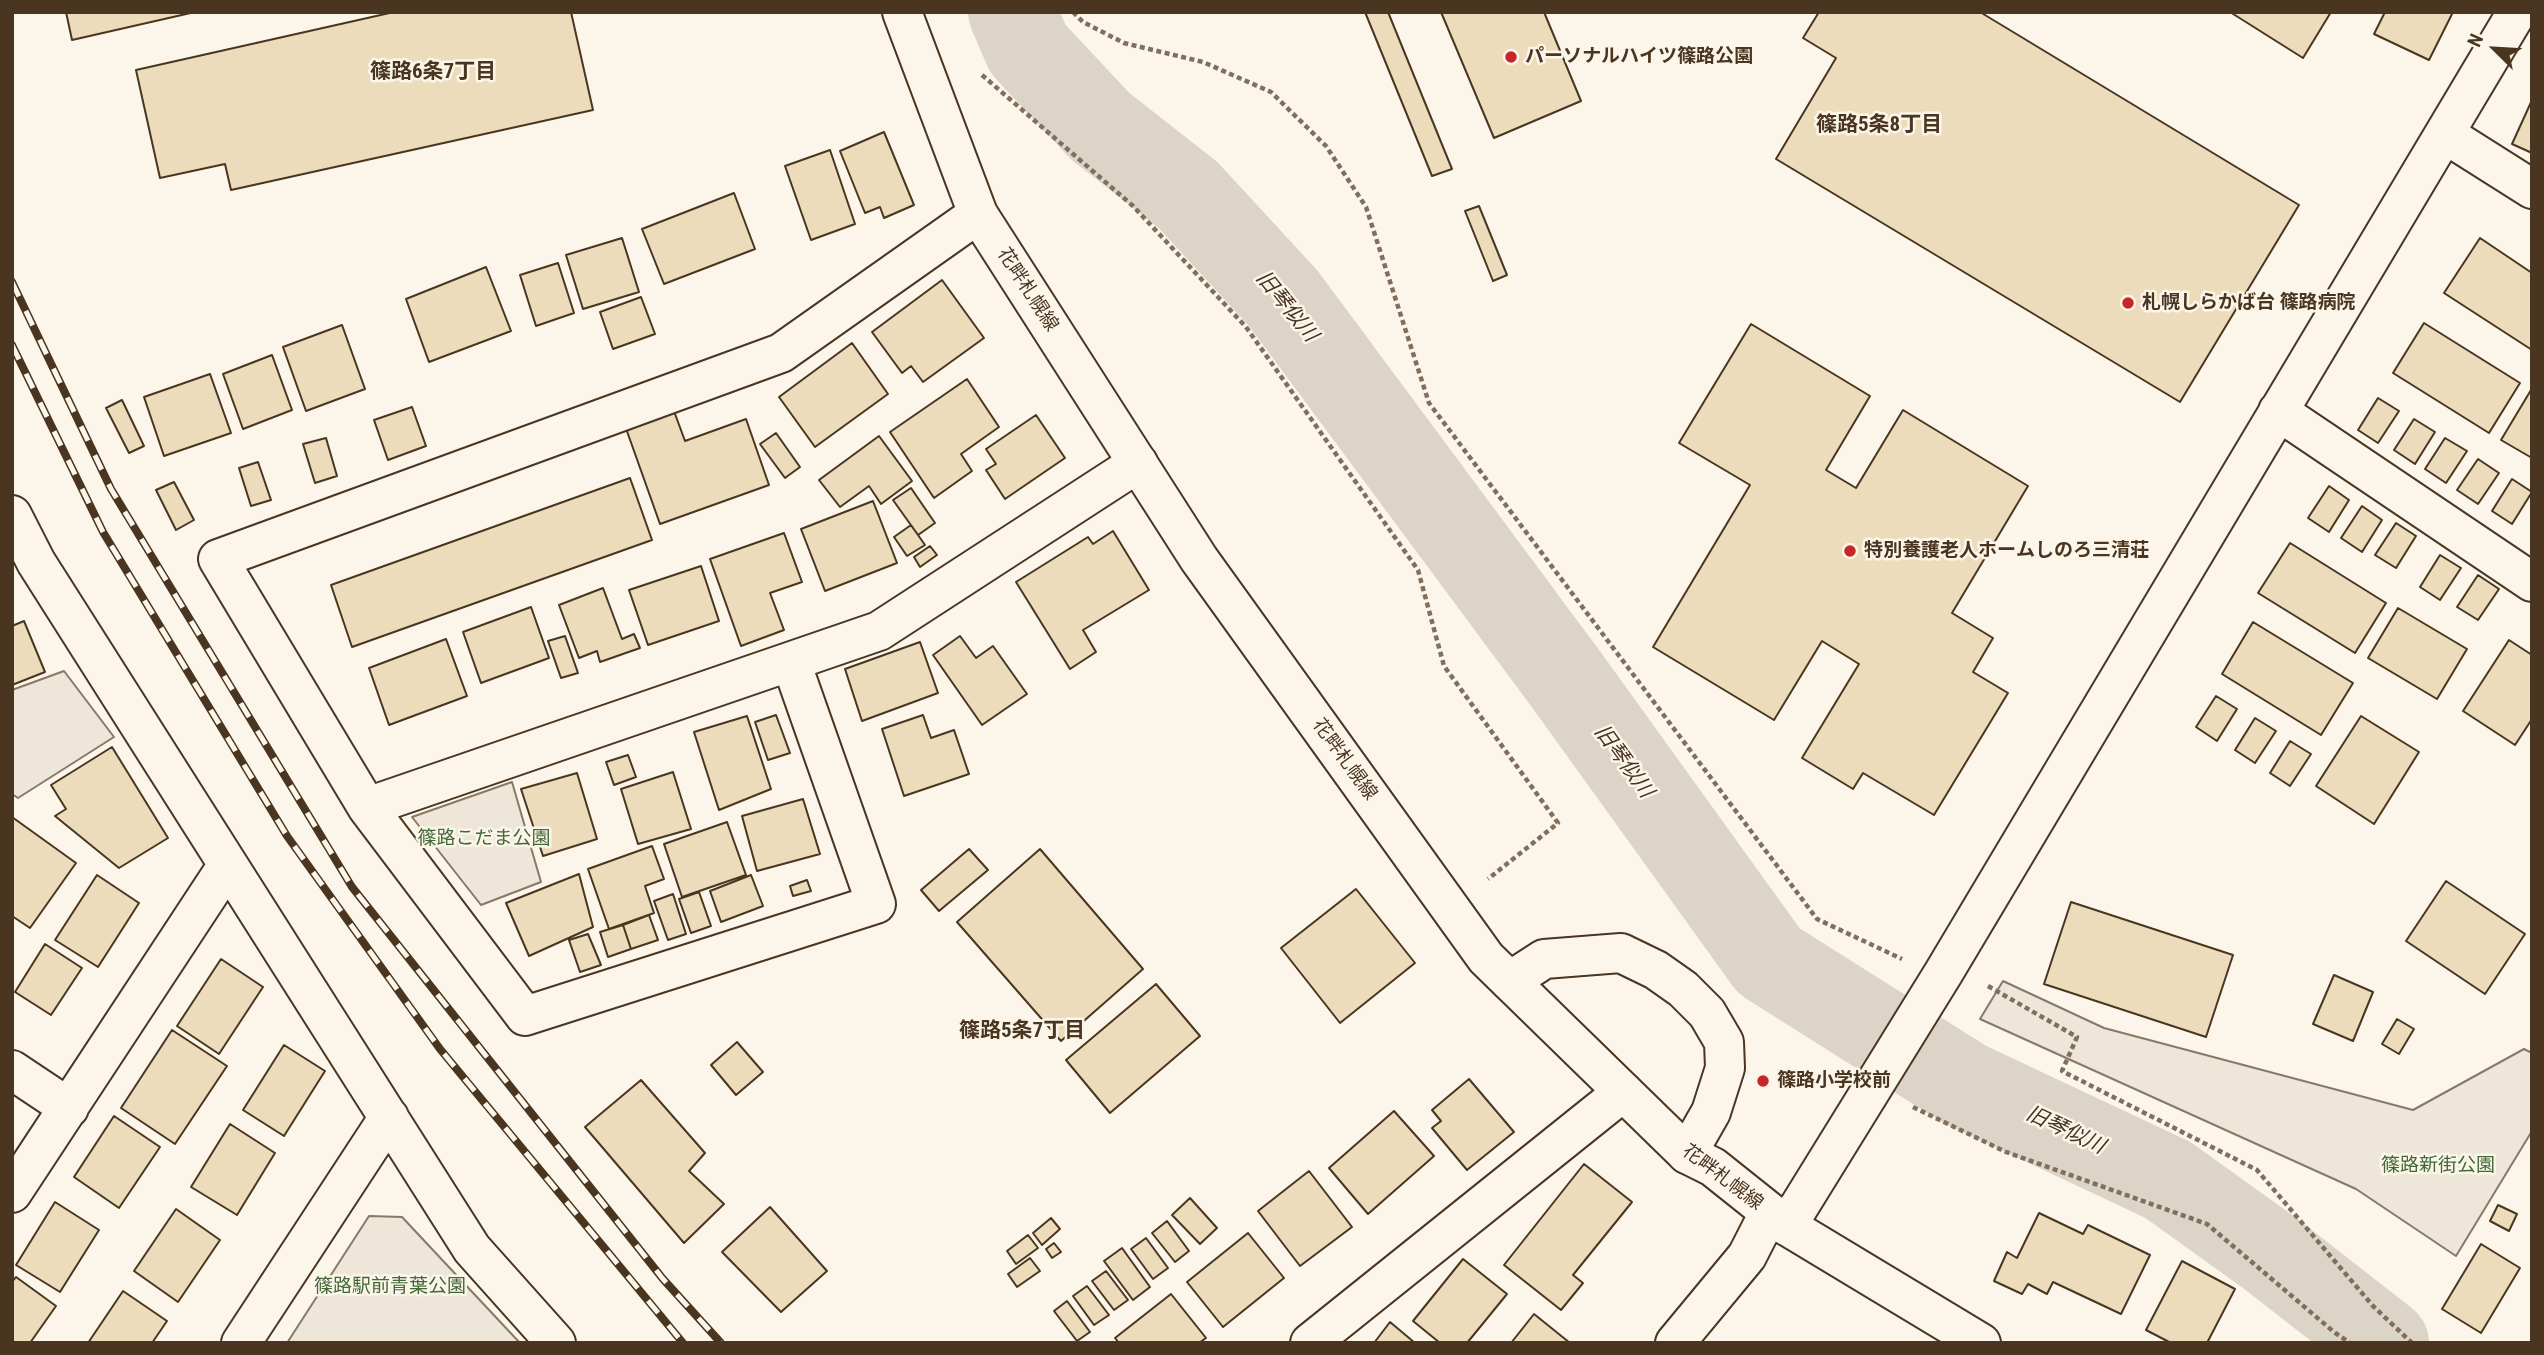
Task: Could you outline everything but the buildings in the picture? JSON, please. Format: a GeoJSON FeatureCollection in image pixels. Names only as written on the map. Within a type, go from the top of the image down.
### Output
{"type":"FeatureCollection","features":[{"type":"Feature","properties":{"kind":"street","name":"花畔札幌線"},"geometry":{"type":"LineString","coordinates":[[902,12],[978,214],[1199,559],[1486,958],[1687,1154],[1713,1167],[1778,1220],[1981,1343]]}},
{"type":"Feature","properties":{"kind":"street"},"geometry":{"type":"LineString","coordinates":[[1675,1343],[1778,1220],[1867,1097],[2517,12]]}},
{"type":"Feature","properties":{"kind":"street"},"geometry":{"type":"LineString","coordinates":[[2445,134],[2532,189]]}},
{"type":"Feature","properties":{"kind":"street"},"geometry":{"type":"LineString","coordinates":[[791,662],[876,904],[525,1016],[367,807],[218,559],[780,354],[978,214]]}},
{"type":"Feature","properties":{"kind":"street"},"geometry":{"type":"LineString","coordinates":[[2278,411],[2532,582]]}},
{"type":"Feature","properties":{"kind":"street"},"geometry":{"type":"LineString","coordinates":[[367,807],[879,631],[1138,463]]}},
{"type":"Feature","properties":{"kind":"street"},"geometry":{"type":"LineString","coordinates":[[12,515],[24,566],[227,866],[472,1249],[556,1343]]}},
{"type":"Feature","properties":{"kind":"street"},"geometry":{"type":"LineString","coordinates":[[12,1193],[227,866]]}},
{"type":"Feature","properties":{"kind":"street"},"geometry":{"type":"LineString","coordinates":[[1510,981],[1544,959],[1621,953],[1656,970],[1683,989],[1707,1013],[1724,1042],[1725,1068],[1705,1126],[1687,1154]]}},
{"type":"Feature","properties":{"kind":"street"},"geometry":{"type":"LineString","coordinates":[[12,1070],[69,1108]]}},
{"type":"Feature","properties":{"kind":"street"},"geometry":{"type":"LineString","coordinates":[[1310,1343],[1623,1091]]}},
{"type":"Feature","properties":{"kind":"street"},"geometry":{"type":"LineString","coordinates":[[241,1343],[389,1117]]}},
{"type":"Feature","properties":{"kind":"path"},"geometry":{"type":"LineString","coordinates":[[1073,12],[1083,22],[1124,43],[1203,62],[1271,92],[1326,146],[1366,207],[1429,403],[1817,919],[1905,961]]}},
{"type":"Feature","properties":{"kind":"path"},"geometry":{"type":"LineString","coordinates":[[982,75],[1133,206],[1246,327],[1418,570],[1444,666],[1558,823],[1488,879]]}},
{"type":"Feature","properties":{"kind":"path"},"geometry":{"type":"LineString","coordinates":[[1980,983],[1995,988],[2077,1037],[2062,1071],[2257,1170],[2373,1306],[2412,1343]]}},
{"type":"Feature","properties":{"kind":"path"},"geometry":{"type":"LineString","coordinates":[[1909,1105],[2006,1152],[2207,1224],[2350,1343]]}},
{"type":"Feature","properties":{"kind":"green space"},"geometry":{"type":"Polygon","coordinates":[[[64,671],[114,737],[18,798],[12,794],[12,690],[64,671]]]}},
{"type":"Feature","properties":{"kind":"green space","name":"篠路こだま公園"},"geometry":{"type":"Polygon","coordinates":[[[512,782],[541,882],[481,905],[412,817],[512,782]]]}},
{"type":"Feature","properties":{"kind":"green space","name":"篠路新街公園"},"geometry":{"type":"Polygon","coordinates":[[[2003,981],[2104,1028],[2413,1110],[2524,1049],[2532,1053],[2532,1131],[2456,1256],[2356,1189],[1980,1019],[2003,981]]]}},
{"type":"Feature","properties":{"kind":"green space","name":"篠路駅前青葉公園"},"geometry":{"type":"Polygon","coordinates":[[[369,1216],[402,1217],[520,1343],[287,1343],[369,1216]]]}},
{"type":"Feature","properties":{"kind":"waterway","name":"旧琴似川"},"geometry":{"type":"LineString","coordinates":[[1012,12],[1028,49],[1100,126],[1188,195],[1283,298],[1568,682],[1769,961],[1964,1084],[2168,1180],[2271,1254],[2385,1343]]}},
{"type":"Feature","properties":{"kind":"railway"},"geometry":{"type":"LineString","coordinates":[[12,282],[111,489],[352,887],[663,1279],[721,1343]]}},
{"type":"Feature","properties":{"kind":"railway"},"geometry":{"type":"LineString","coordinates":[[12,345],[103,532],[287,836],[440,1049],[683,1343]]}},
{"type":"Feature","properties":{"kind":"place","name":"パーソナルハイツ篠路公園"},"geometry":{"type":"Point","coordinates":[1511,57]}},
{"type":"Feature","properties":{"kind":"place","name":"札幌しらかば台 篠路病院"},"geometry":{"type":"Point","coordinates":[2128,303]}},
{"type":"Feature","properties":{"kind":"place","name":"特別養護老人ホームしのろ三清荘"},"geometry":{"type":"Point","coordinates":[1850,551]}},
{"type":"Feature","properties":{"kind":"place","name":"篠路小学校前"},"geometry":{"type":"Point","coordinates":[1763,1081]}},
{"type":"Feature","properties":{"kind":"district","name":"篠路6条7丁目"},"geometry":{"type":"Point","coordinates":[433,73]}},
{"type":"Feature","properties":{"kind":"district","name":"篠路5条8丁目"},"geometry":{"type":"Point","coordinates":[1879,126]}},
{"type":"Feature","properties":{"kind":"district","name":"篠路5条7丁目"},"geometry":{"type":"Point","coordinates":[1022,1032]}}]}
